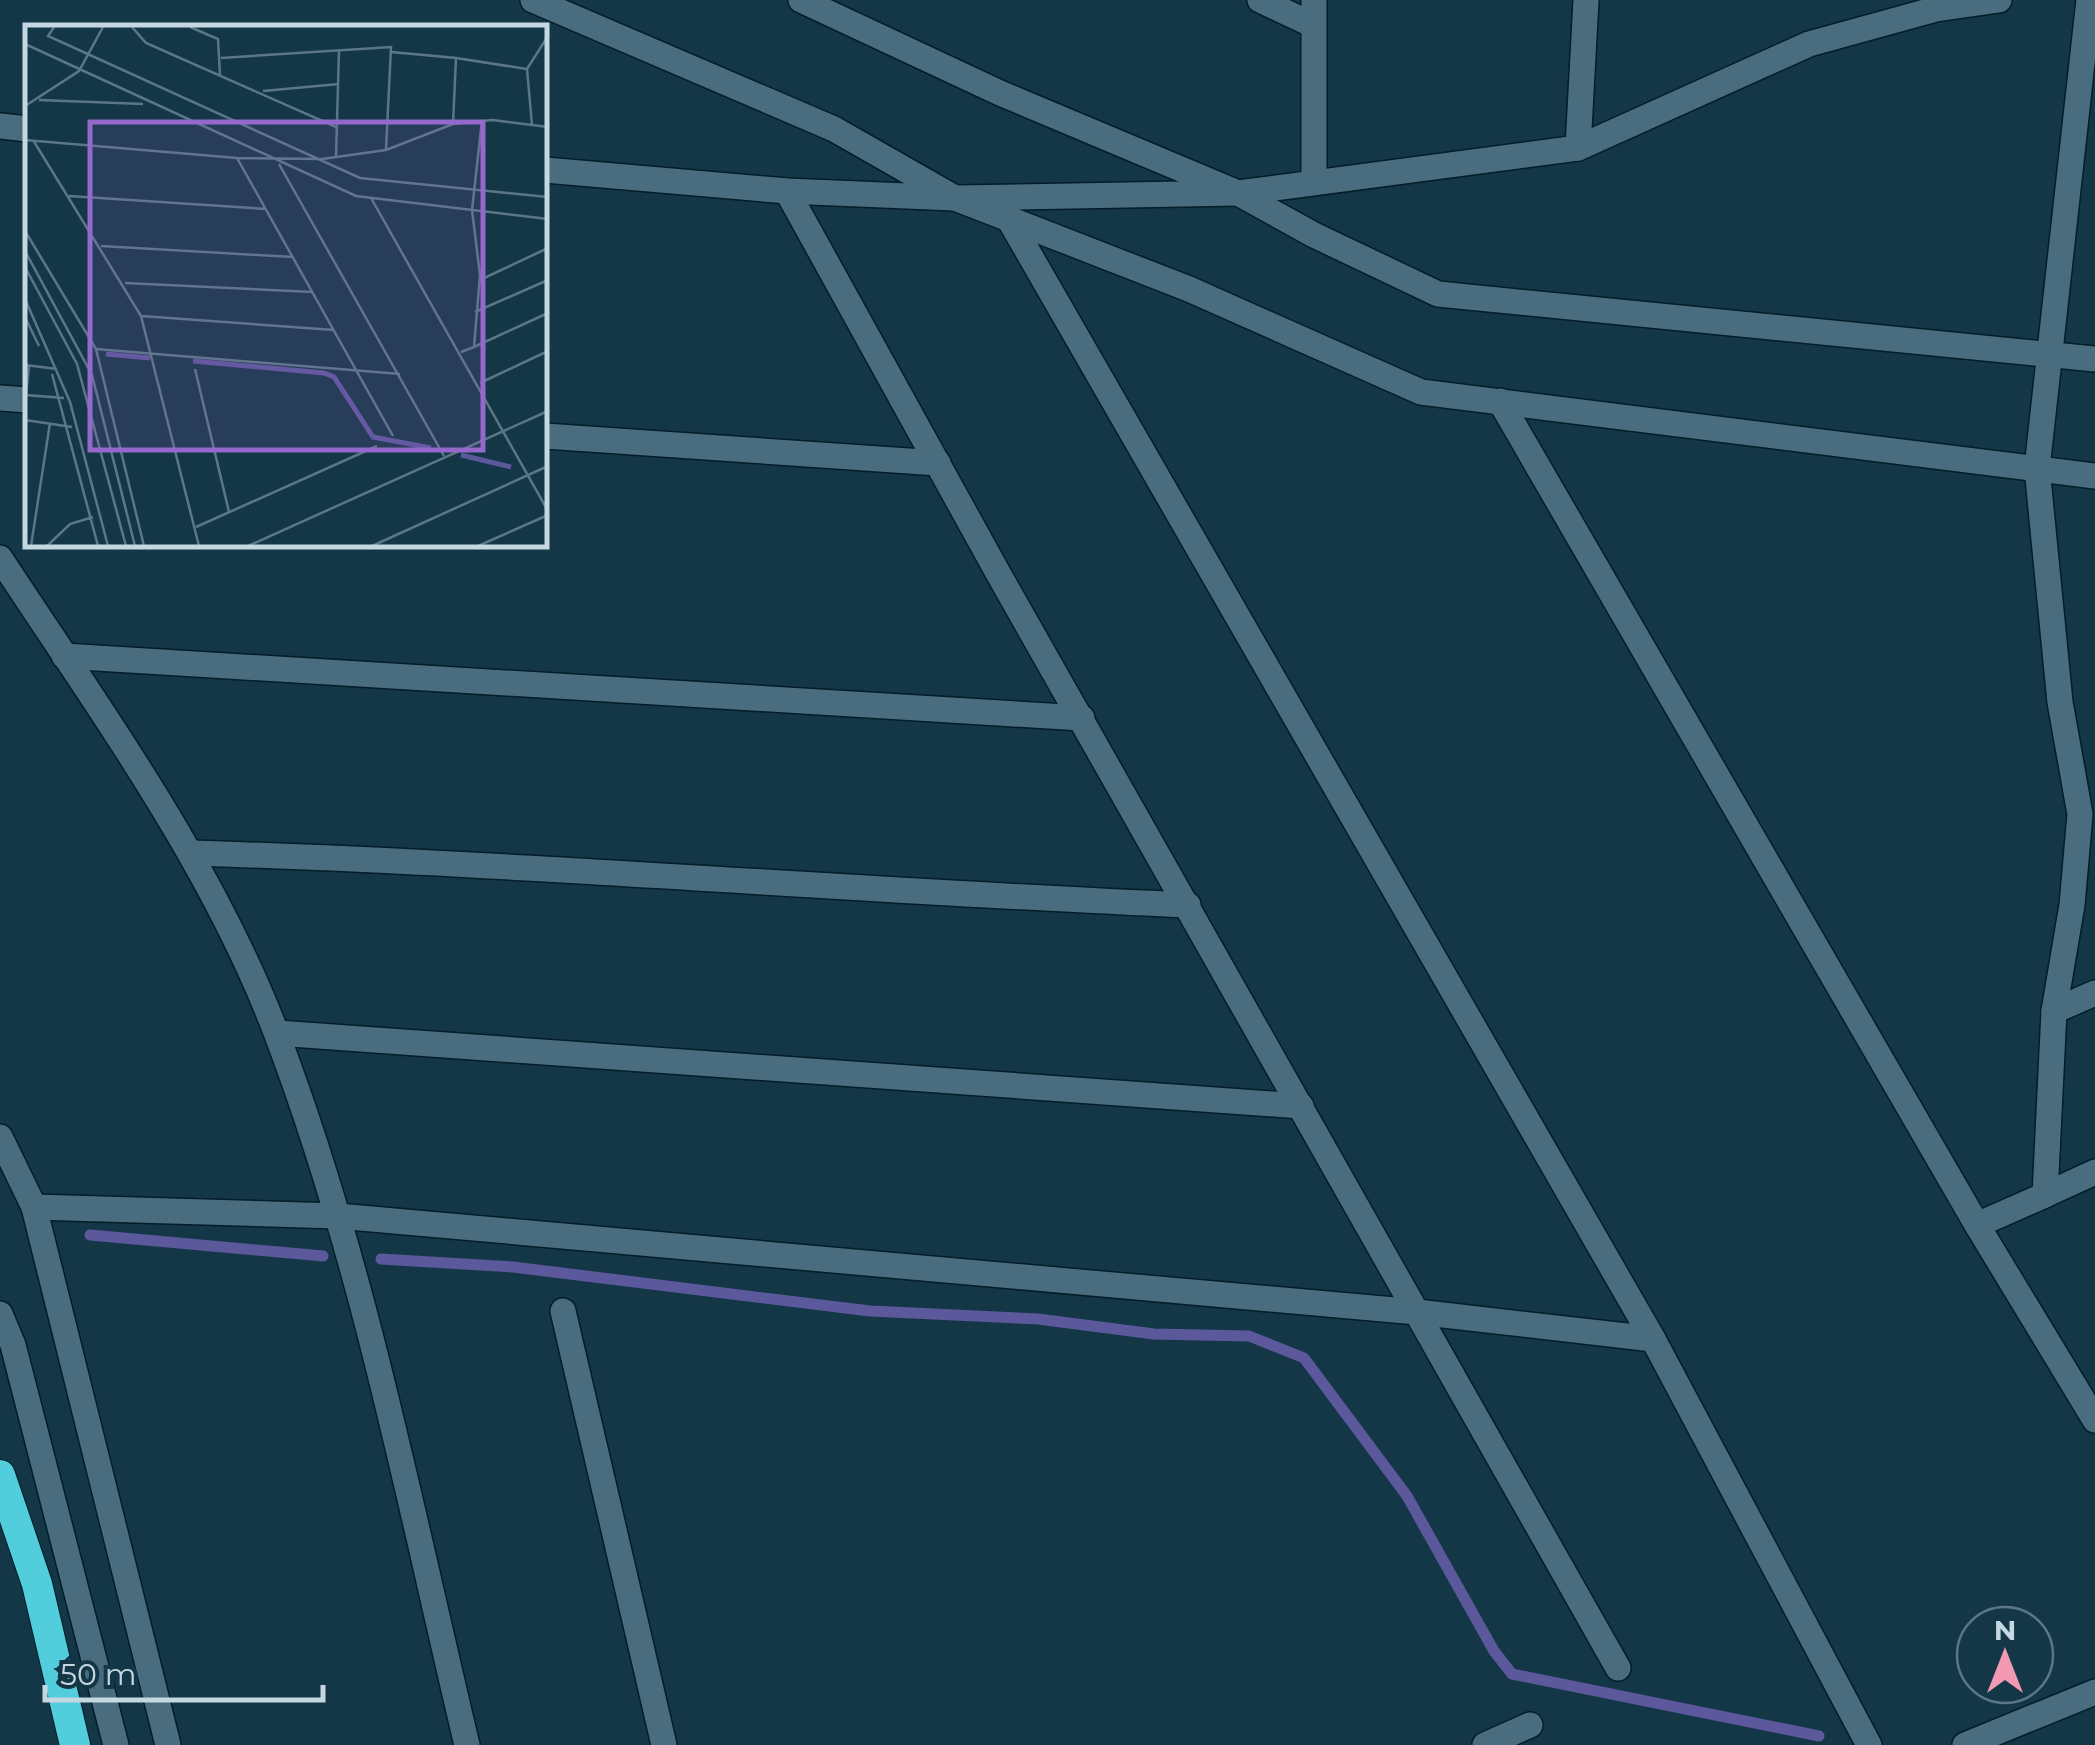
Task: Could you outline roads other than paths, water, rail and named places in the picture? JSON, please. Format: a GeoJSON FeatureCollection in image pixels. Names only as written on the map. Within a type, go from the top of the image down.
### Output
{"type":"FeatureCollection","features":[{"type":"Feature","properties":{"kind":"highway"},"geometry":{"type":"LineString","coordinates":[[0,1475],[37,1584],[75,1745]]}},
{"type":"Feature","properties":{"kind":"street"},"geometry":{"type":"LineString","coordinates":[[534,0],[834,129],[954,198],[1189,289],[1420,392],[2095,476]]}},
{"type":"Feature","properties":{"kind":"street"},"geometry":{"type":"LineString","coordinates":[[802,0],[1000,93],[1238,193],[1314,235],[1438,294],[2095,360]]}},
{"type":"Feature","properties":{"kind":"street"},"geometry":{"type":"LineString","coordinates":[[1260,0],[1314,12],[1314,182]]}},
{"type":"Feature","properties":{"kind":"street"},"geometry":{"type":"LineString","coordinates":[[1578,148],[1586,0]]}},
{"type":"Feature","properties":{"kind":"street"},"geometry":{"type":"LineString","coordinates":[[548,170],[788,192],[954,198],[1238,193],[1578,148],[1809,44],[1936,4],[1999,0]]}},
{"type":"Feature","properties":{"kind":"street"},"geometry":{"type":"LineString","coordinates":[[2045,1196],[2054,1011],[2086,833],[2056,667],[2037,468],[2089,0]]}},
{"type":"Feature","properties":{"kind":"street"},"geometry":{"type":"LineString","coordinates":[[0,126],[25,129]]}},
{"type":"Feature","properties":{"kind":"street"},"geometry":{"type":"LineString","coordinates":[[788,192],[1618,1668]]}},
{"type":"Feature","properties":{"kind":"street"},"geometry":{"type":"LineString","coordinates":[[1009,219],[1653,1340],[1870,1745]]}},
{"type":"Feature","properties":{"kind":"street"},"geometry":{"type":"LineString","coordinates":[[0,398],[25,400]]}},
{"type":"Feature","properties":{"kind":"street"},"geometry":{"type":"LineString","coordinates":[[1500,402],[1977,1225],[2087,1384],[2095,1420]]}},
{"type":"Feature","properties":{"kind":"street"},"geometry":{"type":"LineString","coordinates":[[548,436],[938,463]]}},
{"type":"Feature","properties":{"kind":"street"},"geometry":{"type":"LineString","coordinates":[[0,558],[191,853],[277,1033],[338,1216],[467,1745]]}},
{"type":"Feature","properties":{"kind":"street"},"geometry":{"type":"LineString","coordinates":[[64,656],[1082,718]]}},
{"type":"Feature","properties":{"kind":"street"},"geometry":{"type":"LineString","coordinates":[[191,853],[454,861],[866,891],[1188,905]]}},
{"type":"Feature","properties":{"kind":"street"},"geometry":{"type":"LineString","coordinates":[[2054,1011],[2095,993]]}},
{"type":"Feature","properties":{"kind":"street"},"geometry":{"type":"LineString","coordinates":[[277,1033],[1301,1106]]}},
{"type":"Feature","properties":{"kind":"street"},"geometry":{"type":"LineString","coordinates":[[0,1136],[34,1206],[168,1745]]}},
{"type":"Feature","properties":{"kind":"street"},"geometry":{"type":"LineString","coordinates":[[1977,1225],[2095,1172]]}},
{"type":"Feature","properties":{"kind":"street"},"geometry":{"type":"LineString","coordinates":[[34,1206],[338,1216],[1417,1312],[1653,1340]]}},
{"type":"Feature","properties":{"kind":"street"},"geometry":{"type":"LineString","coordinates":[[563,1311],[664,1745]]}},
{"type":"Feature","properties":{"kind":"street"},"geometry":{"type":"LineString","coordinates":[[0,1314],[13,1345],[116,1745]]}},
{"type":"Feature","properties":{"kind":"street"},"geometry":{"type":"LineString","coordinates":[[1965,1745],[2095,1692]]}},
{"type":"Feature","properties":{"kind":"street"},"geometry":{"type":"LineString","coordinates":[[1485,1745],[1530,1725]]}},
{"type":"Feature","properties":{"kind":"waterway"},"geometry":{"type":"LineString","coordinates":[[90,1235],[323,1256]]}},
{"type":"Feature","properties":{"kind":"waterway"},"geometry":{"type":"LineString","coordinates":[[381,1259],[513,1267],[870,1311],[1038,1319],[1154,1334],[1249,1336],[1304,1358],[1407,1496],[1494,1651],[1512,1674],[1819,1736]]}}]}
